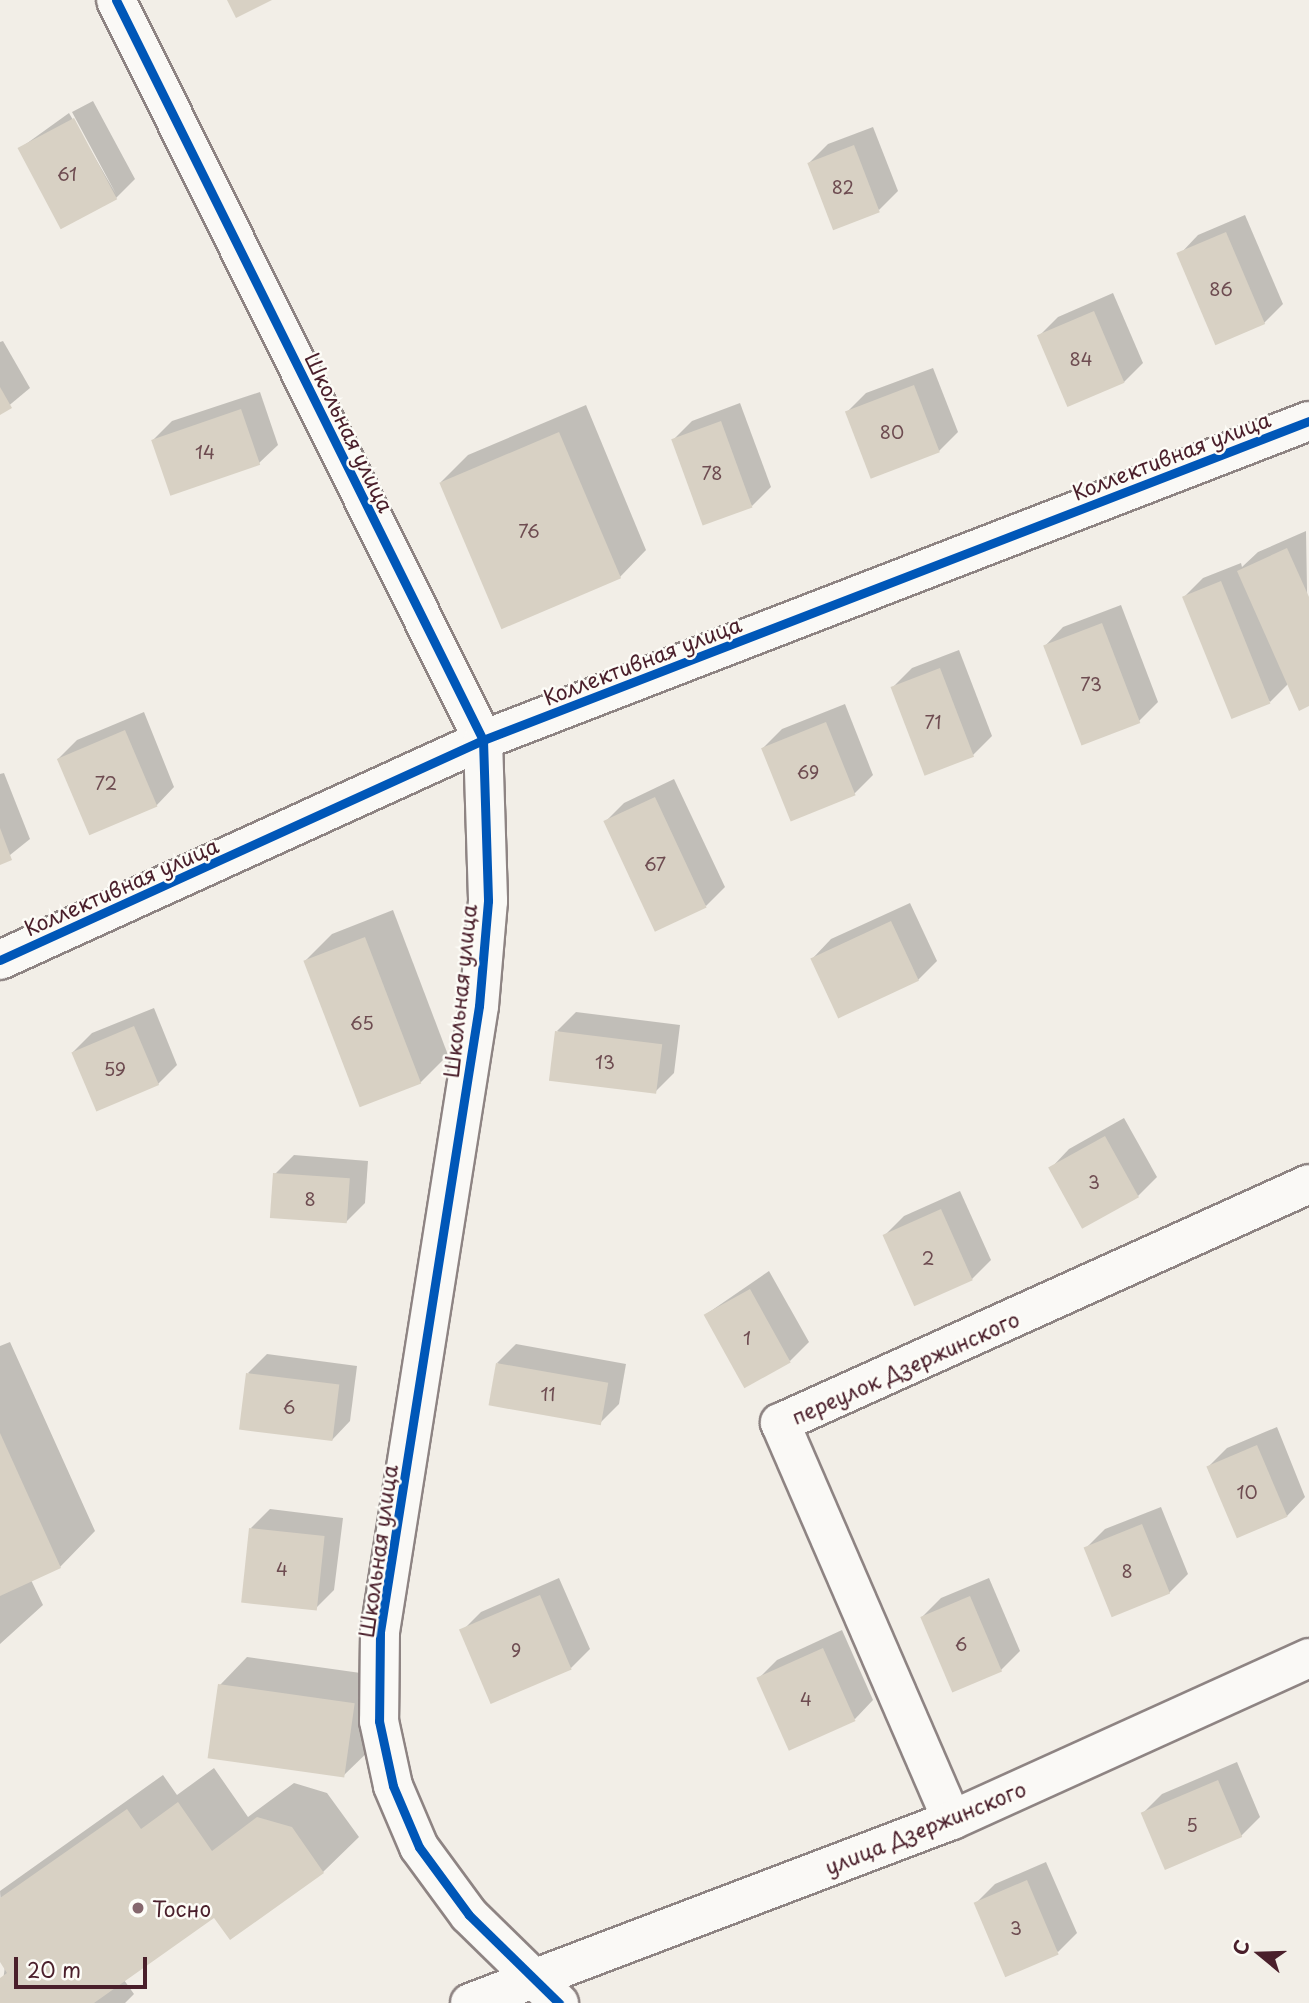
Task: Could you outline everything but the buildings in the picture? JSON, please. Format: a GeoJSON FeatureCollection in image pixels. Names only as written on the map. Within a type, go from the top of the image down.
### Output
{"type":"FeatureCollection","features":[{"type":"Feature","properties":{"kind":"street","name":"Школьная улица"},"geometry":{"type":"LineString","coordinates":[[116,0],[483,740],[488,901],[479,1006],[380,1632],[379,1721],[393,1786],[419,1847],[469,1916],[546,1991]]}},
{"type":"Feature","properties":{"kind":"street","name":"Коллективная улица"},"geometry":{"type":"LineString","coordinates":[[0,960],[483,740],[1309,421]]}},
{"type":"Feature","properties":{"kind":"street","name":"переулок Дзержинского"},"geometry":{"type":"LineString","coordinates":[[951,1819],[780,1423],[1309,1184]]}},
{"type":"Feature","properties":{"kind":"street","name":"улица Дзержинского"},"geometry":{"type":"LineString","coordinates":[[470,2003],[546,1991],[951,1819],[1309,1658]]}},
{"type":"Feature","properties":{"kind":"cycle path"},"geometry":{"type":"LineString","coordinates":[[116,0],[483,740],[488,901],[479,1006],[380,1632],[379,1721],[393,1786],[419,1847],[469,1915],[559,2003]]}},
{"type":"Feature","properties":{"kind":"cycle path"},"geometry":{"type":"LineString","coordinates":[[0,960],[483,740],[1309,421]]}},
{"type":"Feature","properties":{"kind":"place","name":"Тосно"},"geometry":{"type":"Point","coordinates":[138,1908]}}]}
